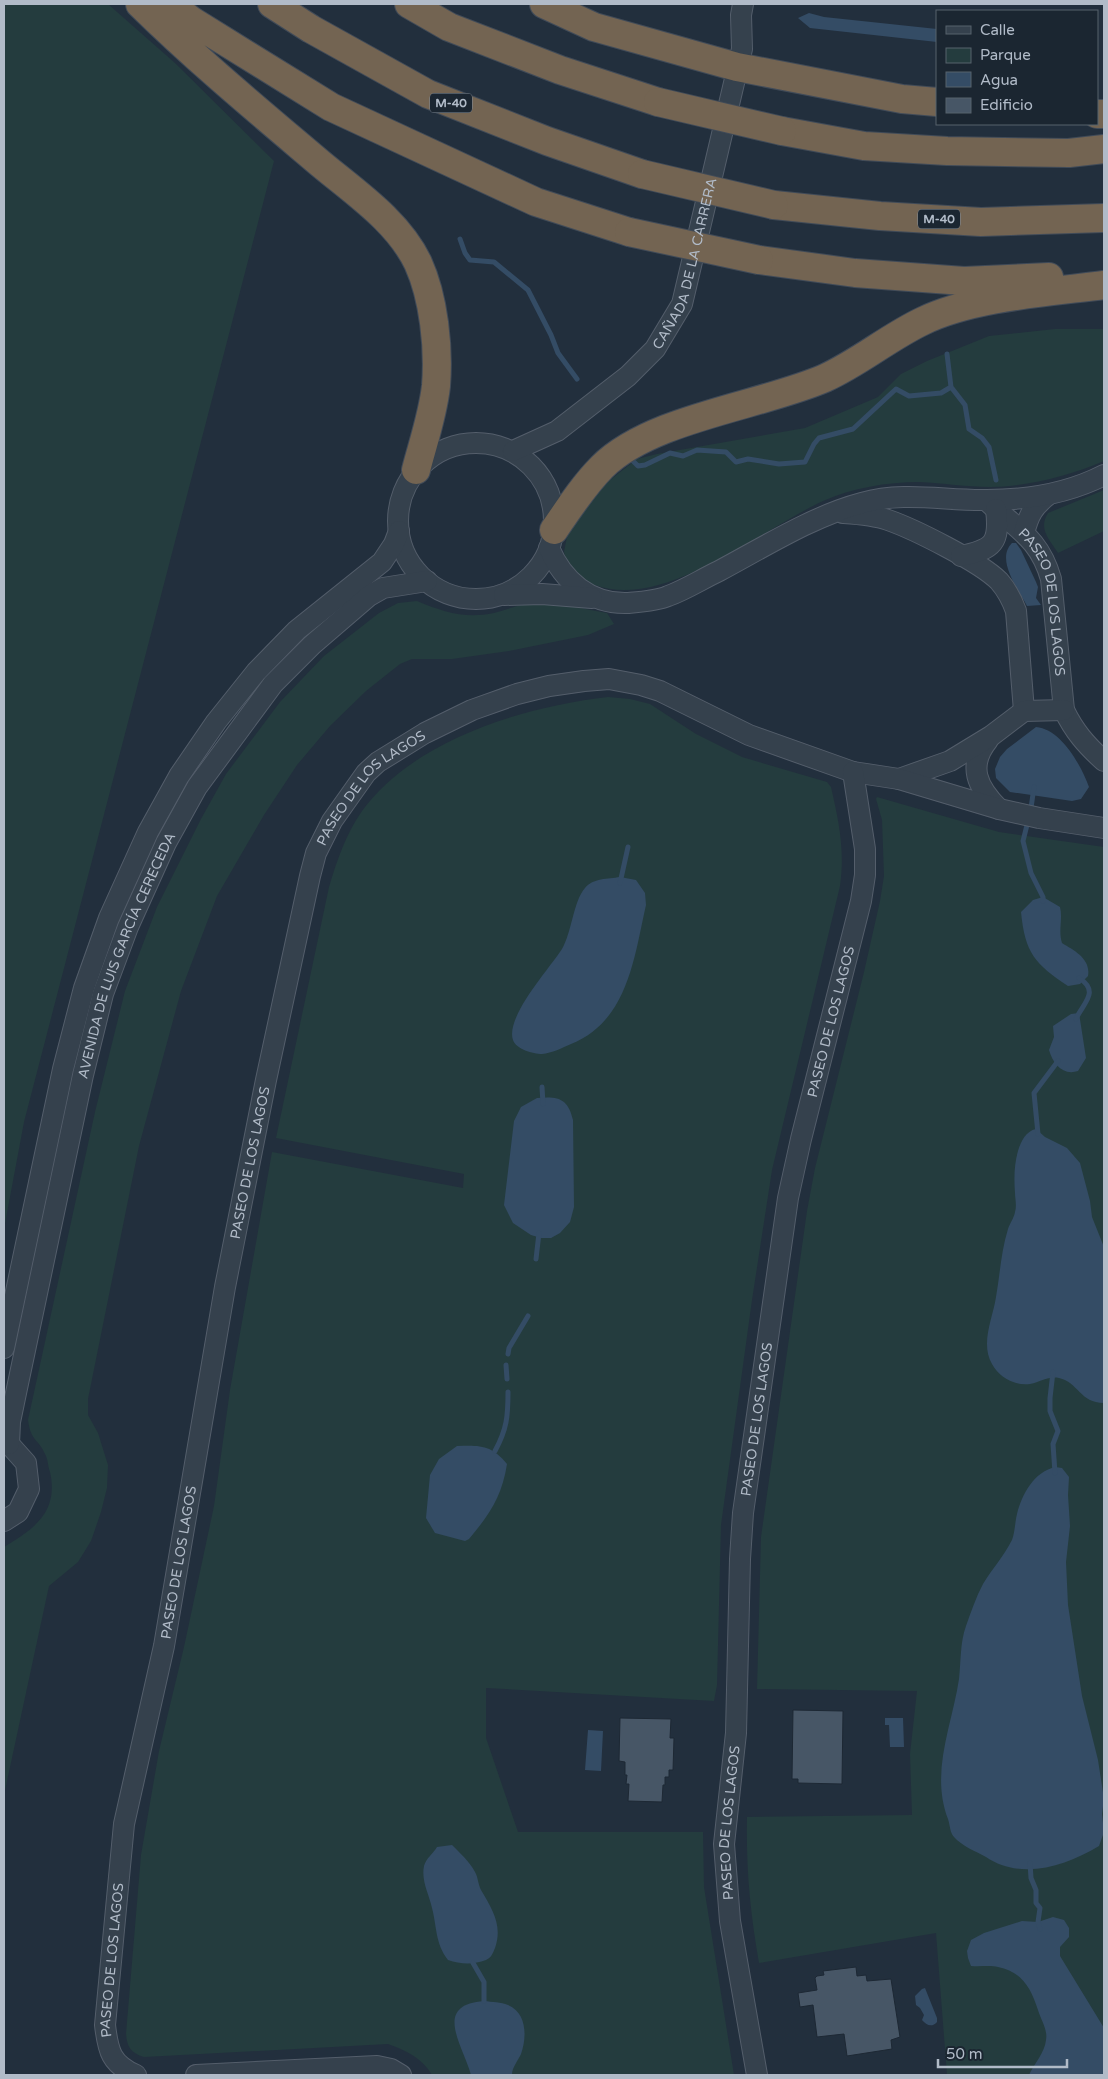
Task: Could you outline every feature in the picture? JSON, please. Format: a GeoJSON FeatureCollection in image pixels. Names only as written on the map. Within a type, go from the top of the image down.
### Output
{"type":"FeatureCollection","features":[{"type":"Feature","properties":{"kind":"highway"},"geometry":{"type":"LineString","coordinates":[[140,4],[178,42],[362,198],[396,231],[418,263],[430,302],[436,340],[436,386],[416,470]]}},
{"type":"Feature","properties":{"kind":"highway"},"geometry":{"type":"LineString","coordinates":[[170,4],[192,21],[331,108],[536,202],[630,232],[759,260],[855,273],[964,280],[1051,276],[1104,271]]}},
{"type":"Feature","properties":{"kind":"highway","name":"M-40"},"geometry":{"type":"LineString","coordinates":[[272,4],[311,29],[428,94],[546,141],[642,174],[774,205],[880,216],[981,222],[1104,218]]}},
{"type":"Feature","properties":{"kind":"highway"},"geometry":{"type":"LineString","coordinates":[[409,4],[458,30],[560,70],[658,102],[782,131],[864,146],[946,151],[1069,153],[1104,149]]}},
{"type":"Feature","properties":{"kind":"highway"},"geometry":{"type":"LineString","coordinates":[[544,4],[594,27],[737,67],[902,98],[936,102]]}},
{"type":"Feature","properties":{"kind":"highway"},"geometry":{"type":"LineString","coordinates":[[552,539],[603,466],[624,449],[651,436],[678,425],[793,390],[825,378],[854,363],[924,320],[957,308],[992,301],[1104,285]]}},
{"type":"Feature","properties":{"kind":"street","name":"CAÑADA DE LA CARRERA"},"geometry":{"type":"LineString","coordinates":[[513,451],[540,441],[557,431],[628,376],[655,349],[682,304],[742,49],[741,15],[743,4]]}},
{"type":"Feature","properties":{"kind":"street"},"geometry":{"type":"LineString","coordinates":[[599,599],[542,594],[469,598],[439,589],[427,581],[413,566],[404,550],[399,531],[399,509],[405,489],[416,470],[432,456],[472,442],[493,444],[513,451],[532,465],[545,484],[553,506],[552,539],[556,564],[580,590],[605,601],[626,603],[667,597],[832,513],[864,502],[894,497],[916,497],[991,505],[1048,495],[1104,475]]}},
{"type":"Feature","properties":{"kind":"street"},"geometry":{"type":"LineString","coordinates":[[1024,533],[1035,505],[1048,495]]}},
{"type":"Feature","properties":{"kind":"street"},"geometry":{"type":"LineString","coordinates":[[907,528],[906,513],[909,503],[916,497]]}},
{"type":"Feature","properties":{"kind":"street","name":"PASEO DE LOS LAGOS"},"geometry":{"type":"LineString","coordinates":[[991,505],[1039,548],[1047,563],[1051,579],[1064,710],[1077,734],[1104,761]]}},
{"type":"Feature","properties":{"kind":"street","name":"PASEO DE LOS LAGOS"},"geometry":{"type":"LineString","coordinates":[[961,556],[987,548],[994,540],[998,532],[991,505]]}},
{"type":"Feature","properties":{"kind":"street","name":"PASEO DE LOS LAGOS"},"geometry":{"type":"LineString","coordinates":[[832,513],[866,515],[887,519],[961,556],[991,574],[1000,582],[1016,611],[1024,711],[991,736],[950,761],[899,779]]}},
{"type":"Feature","properties":{"kind":"street","name":"AVENIDA DE LUIS GARCÍA CERECEDA"},"geometry":{"type":"LineString","coordinates":[[4,1348],[63,1070],[84,988],[109,918],[148,832],[179,776],[216,722],[256,672],[297,630],[382,562],[394,544],[399,531]]}},
{"type":"Feature","properties":{"kind":"street"},"geometry":{"type":"LineString","coordinates":[[500,595],[524,582],[535,572],[552,539]]}},
{"type":"Feature","properties":{"kind":"street","name":"AVENIDA DE LUIS GARCÍA CERECEDA"},"geometry":{"type":"LineString","coordinates":[[6,1443],[81,1085],[103,994],[128,927],[166,843],[197,787],[273,684],[312,646],[369,596],[383,588],[427,581]]}},
{"type":"Feature","properties":{"kind":"street","name":"PASEO DE LOS LAGOS"},"geometry":{"type":"LineString","coordinates":[[136,2075],[126,2071],[111,2057],[105,2025],[124,1824],[164,1646],[225,1287],[266,1080],[310,876],[316,853],[332,821],[366,773],[393,752],[472,710],[516,694],[549,686],[609,679],[660,691],[749,735],[853,772],[899,779],[999,809],[1095,827],[1104,813]]}},
{"type":"Feature","properties":{"kind":"street"},"geometry":{"type":"LineString","coordinates":[[1024,711],[1064,710]]}},
{"type":"Feature","properties":{"kind":"street","name":"PASEO DE LOS LAGOS"},"geometry":{"type":"LineString","coordinates":[[991,736],[981,749],[976,761],[976,770],[980,785],[987,797],[999,809]]}},
{"type":"Feature","properties":{"kind":"street","name":"PASEO DE LOS LAGOS"},"geometry":{"type":"LineString","coordinates":[[757,2075],[730,1921],[724,1844],[736,1733],[740,1559],[743,1513],[788,1198],[861,901],[865,875],[865,849],[853,772]]}},
{"type":"Feature","properties":{"kind":"street"},"geometry":{"type":"LineString","coordinates":[[4,1521],[18,1512],[30,1489],[26,1463],[6,1443]]}},
{"type":"Feature","properties":{"kind":"street"},"geometry":{"type":"LineString","coordinates":[[196,2075],[377,2066],[391,2069],[401,2075]]}},
{"type":"Feature","properties":{"kind":"green space"},"geometry":{"type":"Polygon","coordinates":[[[4,4],[108,4],[175,63],[274,161],[24,1122],[4,1229],[4,4]]]}},
{"type":"Feature","properties":{"kind":"green space"},"geometry":{"type":"Polygon","coordinates":[[[1055,329],[1104,329],[1104,461],[1063,476],[1020,485],[982,487],[907,482],[870,487],[834,496],[712,563],[681,577],[651,587],[622,590],[595,585],[592,589],[568,568],[564,552],[568,532],[597,490],[637,459],[805,428],[878,397],[901,374],[927,361],[989,336],[1055,329]]]}},
{"type":"Feature","properties":{"kind":"green space"},"geometry":{"type":"Polygon","coordinates":[[[1104,490],[1104,531],[1058,553],[1044,529],[1048,513],[1104,490]]]}},
{"type":"Feature","properties":{"kind":"green space"},"geometry":{"type":"Polygon","coordinates":[[[417,601],[445,611],[464,615],[484,615],[528,604],[558,604],[607,613],[614,624],[588,635],[509,651],[452,659],[412,659],[400,664],[366,691],[330,726],[297,765],[264,815],[217,896],[181,991],[139,1146],[88,1399],[88,1415],[98,1433],[108,1465],[107,1488],[91,1541],[78,1562],[49,1586],[4,1795],[4,1547],[25,1533],[42,1518],[51,1498],[52,1486],[47,1458],[31,1432],[28,1420],[95,1112],[125,991],[157,907],[226,774],[280,702],[324,656],[379,613],[398,603],[417,601]]]}},
{"type":"Feature","properties":{"kind":"green space"},"geometry":{"type":"Polygon","coordinates":[[[608,697],[630,699],[650,704],[696,734],[742,757],[827,782],[831,787],[840,836],[842,860],[840,886],[772,1170],[752,1300],[721,1525],[717,1685],[714,1701],[486,1688],[486,1738],[518,1832],[703,1832],[704,1887],[734,2075],[432,2075],[424,2064],[413,2056],[388,2044],[144,2057],[130,2049],[126,2034],[141,1855],[159,1751],[184,1647],[214,1506],[230,1390],[272,1152],[463,1188],[464,1174],[276,1138],[329,887],[335,867],[342,848],[362,811],[384,786],[411,764],[441,746],[507,718],[541,709],[608,697]]]}},
{"type":"Feature","properties":{"kind":"green space"},"geometry":{"type":"Polygon","coordinates":[[[877,797],[999,832],[1104,847],[1104,2075],[947,2075],[936,1933],[759,1963],[749,1890],[747,1817],[912,1815],[910,1754],[917,1691],[757,1689],[761,1537],[807,1211],[815,1168],[864,972],[884,876],[882,820],[877,797]]]}},
{"type":"Feature","properties":{"kind":"water"},"geometry":{"type":"Polygon","coordinates":[[[809,13],[824,17],[936,29],[936,42],[810,28],[798,18],[809,13]]]}},
{"type":"Feature","properties":{"kind":"water"},"geometry":{"type":"Polygon","coordinates":[[[1012,543],[1016,543],[1021,550],[1036,582],[1038,587],[1036,598],[1041,605],[1027,606],[1014,584],[1006,558],[1007,550],[1012,543]]]}},
{"type":"Feature","properties":{"kind":"water"},"geometry":{"type":"Polygon","coordinates":[[[1036,727],[1054,734],[1062,741],[1075,759],[1089,787],[1081,799],[1072,801],[1010,792],[996,778],[995,769],[1000,757],[1007,749],[1036,727]]]}},
{"type":"Feature","properties":{"kind":"water"},"geometry":{"type":"Polygon","coordinates":[[[620,877],[636,880],[645,893],[646,905],[632,966],[617,1004],[605,1020],[590,1034],[571,1044],[542,1054],[521,1048],[513,1040],[512,1030],[516,1019],[530,993],[562,949],[581,894],[592,882],[620,877]]]}},
{"type":"Feature","properties":{"kind":"water"},"geometry":{"type":"Polygon","coordinates":[[[1043,897],[1060,907],[1062,943],[1085,960],[1088,976],[1080,984],[1068,986],[1047,971],[1029,948],[1025,938],[1021,912],[1033,900],[1043,897]]]}},
{"type":"Feature","properties":{"kind":"water"},"geometry":{"type":"Polygon","coordinates":[[[1079,1013],[1086,1058],[1078,1071],[1068,1072],[1059,1068],[1049,1050],[1054,1037],[1053,1026],[1071,1014],[1079,1013]]]}},
{"type":"Feature","properties":{"kind":"water"},"geometry":{"type":"Polygon","coordinates":[[[551,1097],[561,1100],[568,1107],[573,1120],[574,1207],[570,1222],[560,1233],[551,1238],[531,1235],[513,1223],[504,1205],[514,1121],[521,1107],[537,1098],[551,1097]]]}},
{"type":"Feature","properties":{"kind":"water"},"geometry":{"type":"Polygon","coordinates":[[[1036,1129],[1045,1137],[1067,1148],[1080,1163],[1090,1201],[1092,1217],[1104,1247],[1104,1403],[1090,1400],[1071,1384],[1059,1378],[1048,1378],[1030,1384],[1018,1384],[1008,1380],[995,1369],[987,1348],[988,1330],[996,1297],[1004,1246],[1008,1229],[1016,1210],[1014,1177],[1017,1156],[1024,1137],[1036,1129]]]}},
{"type":"Feature","properties":{"kind":"water"},"geometry":{"type":"Polygon","coordinates":[[[457,1446],[479,1446],[491,1450],[507,1464],[502,1486],[494,1504],[469,1539],[465,1541],[435,1533],[426,1518],[430,1475],[439,1459],[457,1446]]]}},
{"type":"Feature","properties":{"kind":"water"},"geometry":{"type":"Polygon","coordinates":[[[1055,1467],[1062,1468],[1069,1477],[1070,1526],[1066,1562],[1068,1605],[1082,1696],[1098,1760],[1104,1799],[1102,1814],[1104,1832],[1099,1846],[1072,1860],[1043,1868],[1014,1868],[1000,1864],[969,1848],[953,1835],[943,1801],[941,1784],[942,1766],[956,1697],[966,1626],[983,1584],[1012,1540],[1022,1499],[1035,1479],[1055,1467]]]}},
{"type":"Feature","properties":{"kind":"water"},"geometry":{"type":"Polygon","coordinates":[[[885,1718],[903,1718],[904,1747],[890,1747],[889,1725],[885,1725],[885,1718]]]}},
{"type":"Feature","properties":{"kind":"water"},"geometry":{"type":"Polygon","coordinates":[[[588,1730],[603,1731],[601,1771],[585,1770],[588,1730]]]}},
{"type":"Feature","properties":{"kind":"water"},"geometry":{"type":"Polygon","coordinates":[[[452,1845],[468,1861],[475,1872],[480,1888],[497,1925],[497,1940],[492,1955],[481,1962],[467,1963],[448,1960],[439,1941],[424,1882],[423,1872],[426,1861],[437,1847],[452,1845]]]}},
{"type":"Feature","properties":{"kind":"water"},"geometry":{"type":"Polygon","coordinates":[[[1053,1917],[1064,1920],[1069,1928],[1069,1937],[1060,1947],[1060,1956],[1104,2028],[1104,2075],[1029,2075],[1044,2049],[1046,2032],[1029,1988],[1020,1977],[1007,1969],[995,1966],[971,1966],[968,1958],[967,1951],[971,1940],[984,1933],[1022,1921],[1038,1922],[1053,1917]]]}},
{"type":"Feature","properties":{"kind":"water"},"geometry":{"type":"Polygon","coordinates":[[[925,1988],[937,2018],[937,2022],[931,2025],[922,2020],[924,2015],[916,2005],[915,1996],[925,1988]]]}},
{"type":"Feature","properties":{"kind":"water"},"geometry":{"type":"Polygon","coordinates":[[[484,2001],[508,2005],[519,2014],[522,2020],[525,2033],[523,2047],[512,2075],[471,2075],[458,2039],[455,2018],[459,2010],[468,2004],[484,2001]]]}},
{"type":"Feature","properties":{"kind":"building"},"geometry":{"type":"Polygon","coordinates":[[[793,1710],[843,1711],[842,1784],[798,1783],[798,1779],[792,1779],[793,1710]]]}},
{"type":"Feature","properties":{"kind":"building"},"geometry":{"type":"Polygon","coordinates":[[[620,1718],[671,1719],[670,1738],[674,1738],[673,1770],[669,1770],[669,1777],[665,1777],[662,1802],[628,1801],[629,1784],[626,1784],[625,1762],[619,1761],[620,1718]]]}},
{"type":"Feature","properties":{"kind":"building"},"geometry":{"type":"Polygon","coordinates":[[[856,1967],[857,1976],[866,1975],[867,1981],[891,1979],[900,2037],[891,2040],[892,2049],[847,2056],[844,2034],[817,2037],[813,2005],[800,2007],[798,1993],[817,1990],[815,1978],[824,1975],[823,1971],[856,1967]]]}},
{"type":"Feature","properties":{"kind":"waterway"},"geometry":{"type":"LineString","coordinates":[[460,239],[465,253],[470,260],[494,262],[528,290],[558,353],[577,379]]}},
{"type":"Feature","properties":{"kind":"waterway"},"geometry":{"type":"LineString","coordinates":[[947,354],[951,387]]}},
{"type":"Feature","properties":{"kind":"waterway"},"geometry":{"type":"LineString","coordinates":[[631,459],[638,466],[645,465],[670,453],[683,456],[697,450],[726,452],[736,462],[748,459],[779,464],[805,462],[819,438],[853,429],[896,389],[909,396],[941,393],[951,387],[965,405],[969,429],[982,438],[989,447],[996,480]]}},
{"type":"Feature","properties":{"kind":"waterway"},"geometry":{"type":"LineString","coordinates":[[1031,808],[1034,787]]}},
{"type":"Feature","properties":{"kind":"waterway"},"geometry":{"type":"LineString","coordinates":[[1028,821],[1023,841],[1031,873],[1043,897],[1043,901]]}},
{"type":"Feature","properties":{"kind":"waterway"},"geometry":{"type":"LineString","coordinates":[[620,883],[628,847]]}},
{"type":"Feature","properties":{"kind":"waterway"},"geometry":{"type":"LineString","coordinates":[[1076,1019],[1089,993],[1089,988],[1079,978]]}},
{"type":"Feature","properties":{"kind":"waterway"},"geometry":{"type":"LineString","coordinates":[[1038,1134],[1034,1093],[1058,1061]]}},
{"type":"Feature","properties":{"kind":"waterway"},"geometry":{"type":"LineString","coordinates":[[542,1087],[543,1104]]}},
{"type":"Feature","properties":{"kind":"waterway"},"geometry":{"type":"LineString","coordinates":[[536,1259],[539,1233]]}},
{"type":"Feature","properties":{"kind":"waterway"},"geometry":{"type":"LineString","coordinates":[[508,1354],[509,1348],[528,1316]]}},
{"type":"Feature","properties":{"kind":"waterway"},"geometry":{"type":"LineString","coordinates":[[506,1365],[507,1379]]}},
{"type":"Feature","properties":{"kind":"waterway"},"geometry":{"type":"LineString","coordinates":[[1053,1372],[1050,1411],[1058,1431],[1053,1444],[1055,1473]]}},
{"type":"Feature","properties":{"kind":"waterway"},"geometry":{"type":"LineString","coordinates":[[495,1451],[506,1422],[508,1392]]}},
{"type":"Feature","properties":{"kind":"waterway"},"geometry":{"type":"LineString","coordinates":[[1030,1863],[1031,1878],[1036,1890],[1036,1903],[1040,1908],[1038,1922],[1040,1929]]}},
{"type":"Feature","properties":{"kind":"waterway"},"geometry":{"type":"LineString","coordinates":[[473,1963],[484,1982],[484,2001]]}}]}
